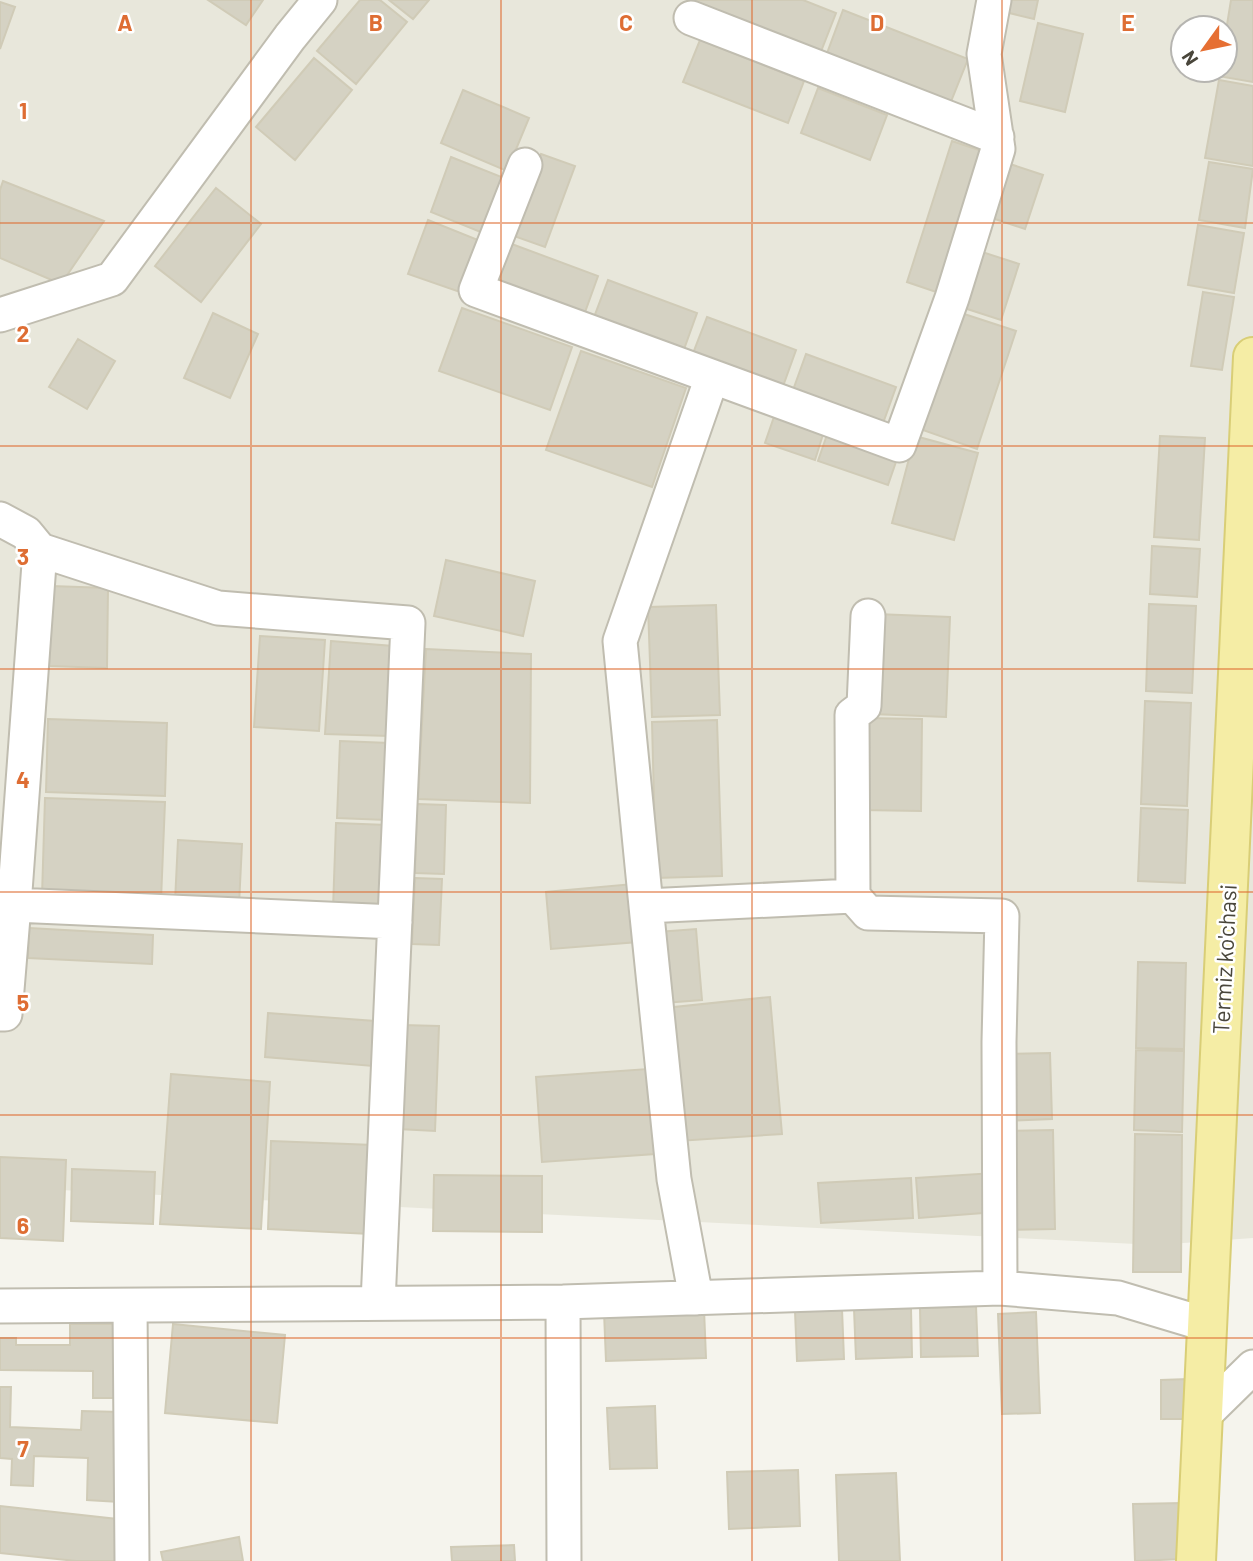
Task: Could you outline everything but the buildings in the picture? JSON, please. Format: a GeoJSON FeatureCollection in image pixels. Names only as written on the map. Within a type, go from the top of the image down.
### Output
{"type":"FeatureCollection","features":[{"type":"Feature","properties":{"kind":"main road","name":"Termiz ko'chasi"},"geometry":{"type":"LineString","coordinates":[[1196,1561],[1253,357]]}},
{"type":"Feature","properties":{"kind":"street"},"geometry":{"type":"LineString","coordinates":[[0,315],[112,279],[320,0]]}},
{"type":"Feature","properties":{"kind":"street"},"geometry":{"type":"LineString","coordinates":[[525,164],[476,290],[900,445],[952,298],[998,149],[984,54],[994,0]]}},
{"type":"Feature","properties":{"kind":"street"},"geometry":{"type":"LineString","coordinates":[[691,18],[997,137]]}},
{"type":"Feature","properties":{"kind":"street"},"geometry":{"type":"LineString","coordinates":[[696,1298],[674,1179],[620,641],[712,377]]}},
{"type":"Feature","properties":{"kind":"street"},"geometry":{"type":"LineString","coordinates":[[0,519],[26,534],[40,550],[218,608],[408,623],[378,1303]]}},
{"type":"Feature","properties":{"kind":"street"},"geometry":{"type":"LineString","coordinates":[[0,1014],[5,1014],[40,550]]}},
{"type":"Feature","properties":{"kind":"street"},"geometry":{"type":"LineString","coordinates":[[868,616],[864,706],[852,715],[853,896],[868,912],[1002,916],[999,1042],[1000,1288]]}},
{"type":"Feature","properties":{"kind":"street"},"geometry":{"type":"LineString","coordinates":[[646,906],[853,896]]}},
{"type":"Feature","properties":{"kind":"street"},"geometry":{"type":"LineString","coordinates":[[14,905],[395,922]]}},
{"type":"Feature","properties":{"kind":"street"},"geometry":{"type":"LineString","coordinates":[[0,1306],[563,1303],[1000,1288],[1118,1298],[1208,1325]]}},
{"type":"Feature","properties":{"kind":"street"},"geometry":{"type":"LineString","coordinates":[[563,1303],[564,1561]]}},
{"type":"Feature","properties":{"kind":"street"},"geometry":{"type":"LineString","coordinates":[[130,1306],[132,1561]]}},
{"type":"Feature","properties":{"kind":"street"},"geometry":{"type":"LineString","coordinates":[[1204,1415],[1253,1367]]}},
{"type":"Feature","properties":{"kind":"shaded area"},"geometry":{"type":"Polygon","coordinates":[[[0,0],[1253,0],[1253,1238],[1156,1245],[0,1187],[0,0]]]}}]}
